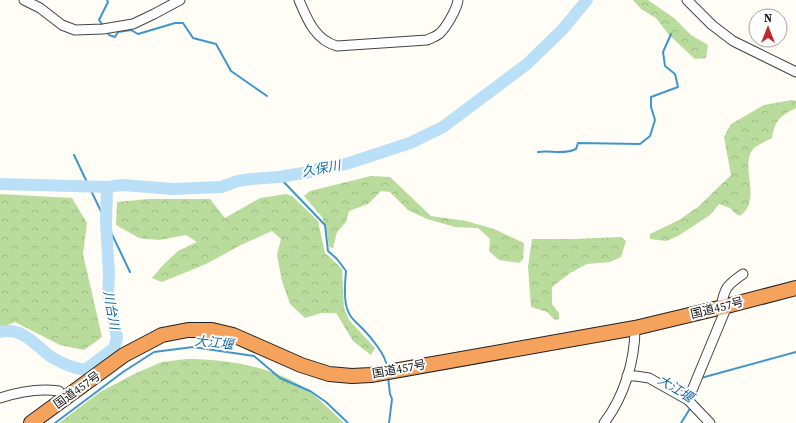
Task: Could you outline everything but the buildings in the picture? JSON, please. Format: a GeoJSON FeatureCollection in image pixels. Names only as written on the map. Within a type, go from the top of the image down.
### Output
{"type":"FeatureCollection","features":[{"type":"Feature","properties":{"kind":"highway","name":"国道457号"},"geometry":{"type":"LineString","coordinates":[[31,423],[124,355],[162,335],[188,330],[212,330],[233,335],[301,365],[329,374],[352,376],[371,375],[635,328],[796,288]]}},
{"type":"Feature","properties":{"kind":"street"},"geometry":{"type":"LineString","coordinates":[[24,0],[40,8],[62,25],[75,30],[103,29],[133,24],[180,0]]}},
{"type":"Feature","properties":{"kind":"street"},"geometry":{"type":"LineString","coordinates":[[299,0],[309,23],[314,30],[330,44],[337,46],[427,40],[438,35],[447,25],[458,4],[458,0]]}},
{"type":"Feature","properties":{"kind":"street"},"geometry":{"type":"LineString","coordinates":[[687,0],[712,25],[733,41],[796,72]]}},
{"type":"Feature","properties":{"kind":"street"},"geometry":{"type":"LineString","coordinates":[[688,400],[724,307],[723,292],[732,282],[743,274]]}},
{"type":"Feature","properties":{"kind":"street"},"geometry":{"type":"LineString","coordinates":[[604,423],[611,414],[622,393],[635,344],[635,328]]}},
{"type":"Feature","properties":{"kind":"street"},"geometry":{"type":"LineString","coordinates":[[627,376],[649,378],[688,400],[710,423]]}},
{"type":"Feature","properties":{"kind":"street"},"geometry":{"type":"LineString","coordinates":[[0,398],[26,392],[48,390],[59,391],[65,399]]}},
{"type":"Feature","properties":{"kind":"green space"},"geometry":{"type":"Polygon","coordinates":[[[633,0],[648,0],[674,18],[691,35],[708,45],[706,58],[695,59],[669,35],[656,18],[641,9],[633,0]]]}},
{"type":"Feature","properties":{"kind":"green space"},"geometry":{"type":"Polygon","coordinates":[[[792,100],[796,101],[796,108],[779,119],[772,138],[753,149],[749,156],[750,201],[747,209],[740,216],[730,208],[719,204],[710,215],[678,236],[666,241],[650,239],[650,234],[679,220],[698,207],[731,175],[724,137],[731,124],[764,105],[792,100]]]}},
{"type":"Feature","properties":{"kind":"green space"},"geometry":{"type":"Polygon","coordinates":[[[371,176],[390,177],[431,216],[466,221],[494,229],[524,243],[523,259],[519,263],[499,260],[489,251],[490,239],[478,228],[455,227],[427,219],[408,210],[390,192],[381,191],[368,204],[349,211],[346,222],[337,232],[333,248],[329,247],[327,232],[322,217],[304,196],[310,191],[371,176]]]}},
{"type":"Feature","properties":{"kind":"green space"},"geometry":{"type":"Polygon","coordinates":[[[0,194],[72,198],[87,223],[83,254],[102,337],[84,350],[60,345],[15,322],[0,328],[0,194]]]}},
{"type":"Feature","properties":{"kind":"green space"},"geometry":{"type":"Polygon","coordinates":[[[286,194],[292,196],[318,221],[325,253],[342,269],[344,308],[349,320],[375,348],[371,355],[353,341],[336,313],[321,313],[305,318],[290,304],[282,281],[277,255],[281,239],[272,231],[241,245],[206,264],[162,282],[152,278],[178,251],[197,242],[186,235],[159,240],[139,238],[116,225],[117,202],[148,199],[210,199],[225,218],[260,198],[286,194]]]}},
{"type":"Feature","properties":{"kind":"green space"},"geometry":{"type":"Polygon","coordinates":[[[621,237],[626,241],[621,257],[610,262],[587,264],[570,273],[552,287],[552,304],[559,313],[559,319],[555,320],[547,312],[531,307],[528,267],[532,239],[621,237]]]}},
{"type":"Feature","properties":{"kind":"green space"},"geometry":{"type":"Polygon","coordinates":[[[202,359],[235,363],[251,366],[282,376],[297,383],[310,392],[344,423],[59,423],[100,392],[136,373],[162,362],[202,359]]]}},
{"type":"Feature","properties":{"kind":"waterway"},"geometry":{"type":"LineString","coordinates":[[104,27],[99,20],[108,2],[107,0]]}},
{"type":"Feature","properties":{"kind":"waterway","name":"久保川"},"geometry":{"type":"LineString","coordinates":[[0,184],[107,187],[122,185],[173,189],[221,187],[238,181],[279,177],[309,172],[323,167],[346,164],[410,143],[443,127],[527,64],[562,30],[587,0]]}},
{"type":"Feature","properties":{"kind":"waterway"},"geometry":{"type":"LineString","coordinates":[[106,30],[109,35],[115,37],[118,32],[131,30],[138,34],[175,23],[183,23],[193,38],[216,44],[231,71],[267,96]]}},
{"type":"Feature","properties":{"kind":"waterway"},"geometry":{"type":"LineString","coordinates":[[538,152],[567,152],[576,149],[578,143],[640,144],[650,136],[655,120],[651,107],[651,97],[678,87],[675,74],[665,66],[663,52],[671,34]]}},
{"type":"Feature","properties":{"kind":"waterway"},"geometry":{"type":"LineString","coordinates":[[74,155],[130,272]]}},
{"type":"Feature","properties":{"kind":"waterway"},"geometry":{"type":"LineString","coordinates":[[279,177],[325,225],[328,251],[337,259],[346,271],[345,297],[346,307],[349,314],[377,346],[384,357],[387,367]]}},
{"type":"Feature","properties":{"kind":"waterway","name":"川台川"},"geometry":{"type":"LineString","coordinates":[[0,332],[9,331],[23,335],[57,360],[69,366],[85,370],[114,348],[117,338],[108,294],[109,273],[106,223],[107,187]]}},
{"type":"Feature","properties":{"kind":"waterway","name":"大江堰"},"geometry":{"type":"LineString","coordinates":[[55,423],[123,372],[154,352],[193,347],[254,356],[280,378],[310,391],[326,402],[348,423]]}},
{"type":"Feature","properties":{"kind":"waterway"},"geometry":{"type":"LineString","coordinates":[[701,378],[796,352]]}},
{"type":"Feature","properties":{"kind":"waterway"},"geometry":{"type":"LineString","coordinates":[[388,377],[392,399],[389,423]]}},
{"type":"Feature","properties":{"kind":"waterway"},"geometry":{"type":"LineString","coordinates":[[693,401],[698,386]]}},
{"type":"Feature","properties":{"kind":"waterway"},"geometry":{"type":"LineString","coordinates":[[681,423],[691,407]]}}]}
